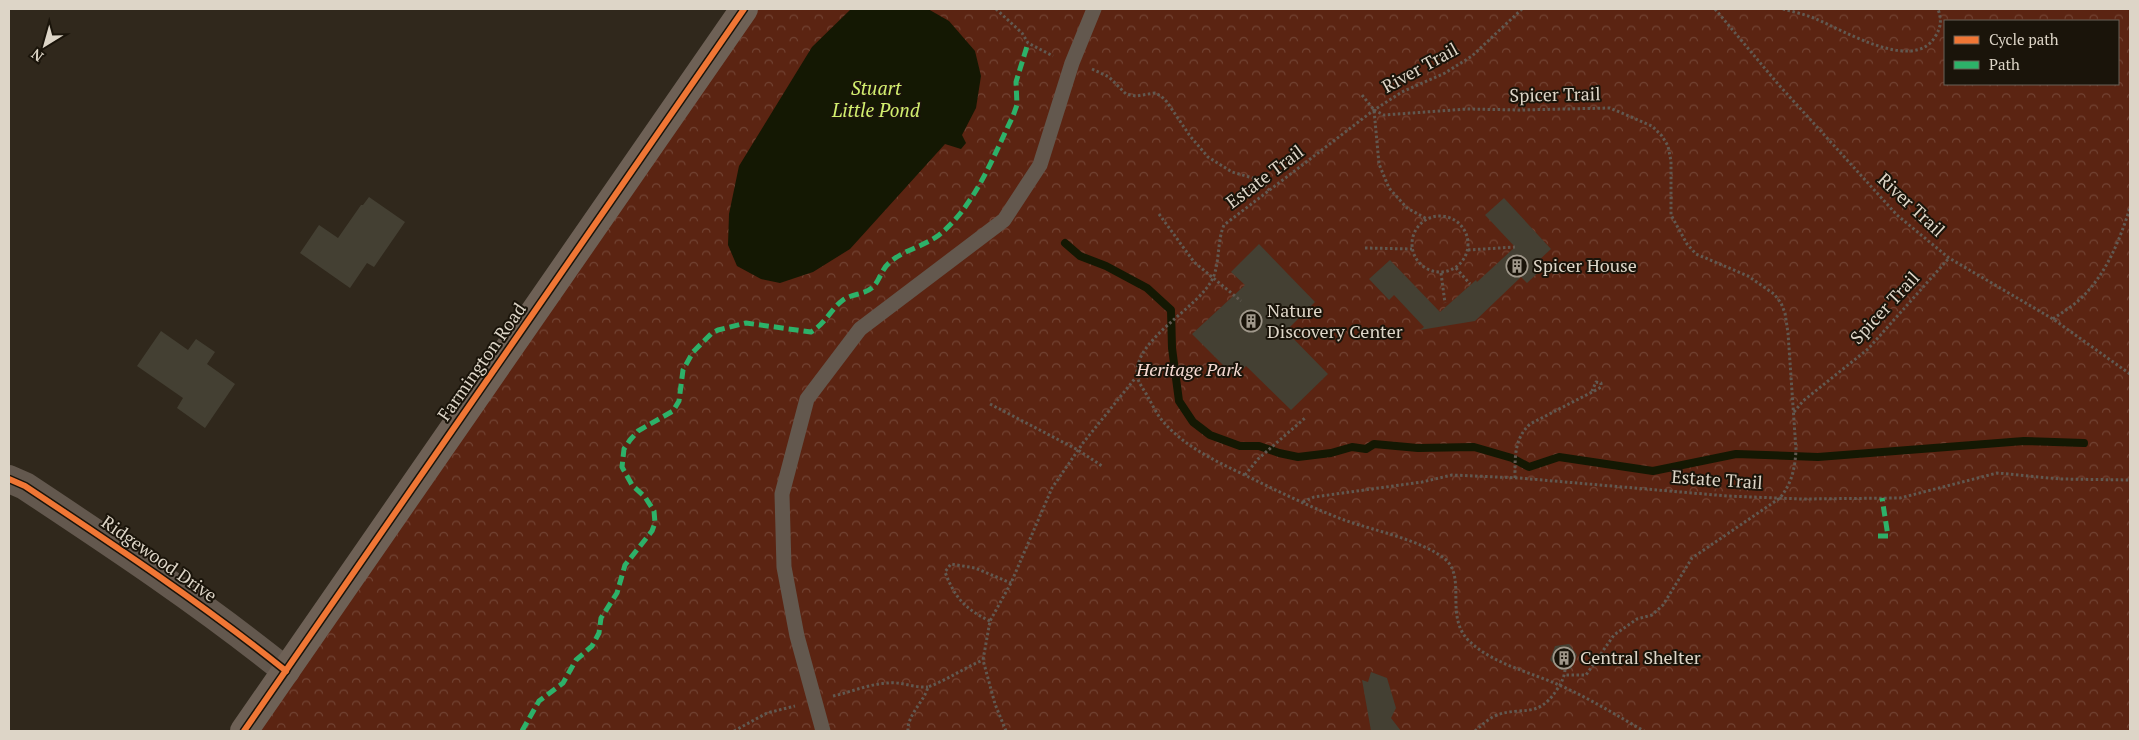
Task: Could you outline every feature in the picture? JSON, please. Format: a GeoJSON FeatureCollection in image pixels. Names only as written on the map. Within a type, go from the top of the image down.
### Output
{"type":"FeatureCollection","features":[{"type":"Feature","properties":{"kind":"street","name":"Farmington Road"},"geometry":{"type":"LineString","coordinates":[[244,731],[744,9]]}},
{"type":"Feature","properties":{"kind":"street","name":"Ridgewood Drive"},"geometry":{"type":"LineString","coordinates":[[9,478],[25,486],[152,571],[234,630],[286,671]]}},
{"type":"Feature","properties":{"kind":"lane"},"geometry":{"type":"LineString","coordinates":[[823,731],[798,636],[784,567],[782,494],[807,399],[860,328],[1004,220],[1040,165],[1072,64],[1094,9]]}},
{"type":"Feature","properties":{"kind":"path"},"geometry":{"type":"LineString","coordinates":[[996,9],[1022,33],[1028,43],[1056,58],[1100,72],[1115,82],[1126,94],[1136,96],[1155,93],[1161,96],[1175,112],[1190,136],[1208,156],[1232,172],[1260,180],[1270,191]]}},
{"type":"Feature","properties":{"kind":"path"},"geometry":{"type":"LineString","coordinates":[[1782,9],[1814,18],[1886,49],[1906,52],[1922,49],[1932,42],[1940,28],[1941,19],[1938,9]]}},
{"type":"Feature","properties":{"kind":"path"},"geometry":{"type":"LineString","coordinates":[[1362,95],[1374,110],[1379,164],[1389,188],[1407,208],[1427,219]]}},
{"type":"Feature","properties":{"kind":"path"},"geometry":{"type":"LineString","coordinates":[[2053,320],[2078,301],[2096,281],[2111,258],[2130,208]]}},
{"type":"Feature","properties":{"kind":"path"},"geometry":{"type":"LineString","coordinates":[[1159,214],[1194,262],[1241,300]]}},
{"type":"Feature","properties":{"kind":"path"},"geometry":{"type":"LineString","coordinates":[[1435,216],[1453,219],[1466,232],[1468,250],[1462,263],[1456,268],[1441,273],[1426,269],[1419,264],[1412,249],[1415,232],[1427,219],[1435,216]]}},
{"type":"Feature","properties":{"kind":"path"},"geometry":{"type":"LineString","coordinates":[[1468,250],[1515,247]]}},
{"type":"Feature","properties":{"kind":"path"},"geometry":{"type":"LineString","coordinates":[[1365,248],[1412,249]]}},
{"type":"Feature","properties":{"kind":"path"},"geometry":{"type":"LineString","coordinates":[[1456,268],[1470,284]]}},
{"type":"Feature","properties":{"kind":"path"},"geometry":{"type":"LineString","coordinates":[[1441,273],[1445,303]]}},
{"type":"Feature","properties":{"kind":"path"},"geometry":{"type":"LineString","coordinates":[[1213,278],[1204,290],[1158,335],[1142,355],[1138,364],[1137,376],[1160,419],[1190,446],[1245,475],[1336,517],[1417,544],[1444,559],[1450,565],[1456,583],[1456,619],[1469,640],[1485,653],[1560,685],[1644,731]]}},
{"type":"Feature","properties":{"kind":"path"},"geometry":{"type":"LineString","coordinates":[[1006,731],[995,704],[983,660],[990,621],[1011,584],[1052,488],[1078,450],[1137,376]]}},
{"type":"Feature","properties":{"kind":"path"},"geometry":{"type":"LineString","coordinates":[[1514,478],[1515,453],[1519,436],[1524,430],[1530,424],[1584,397],[1592,391]]}},
{"type":"Feature","properties":{"kind":"path"},"geometry":{"type":"LineString","coordinates":[[990,404],[1078,450],[1102,466]]}},
{"type":"Feature","properties":{"kind":"path"},"geometry":{"type":"LineString","coordinates":[[1245,475],[1258,459],[1305,418]]}},
{"type":"Feature","properties":{"kind":"path"},"geometry":{"type":"LineString","coordinates":[[1565,675],[1586,675],[1614,635],[1637,619],[1652,615],[1662,605],[1692,558],[1780,498]]}},
{"type":"Feature","properties":{"kind":"path"},"geometry":{"type":"LineString","coordinates":[[990,621],[971,611],[951,589],[945,572],[951,564],[975,568],[1011,584]]}},
{"type":"Feature","properties":{"kind":"path"},"geometry":{"type":"LineString","coordinates":[[908,731],[908,726],[928,687],[944,681],[961,670],[983,660]]}},
{"type":"Feature","properties":{"kind":"path"},"geometry":{"type":"LineString","coordinates":[[1475,731],[1488,719],[1497,715],[1535,709],[1546,703],[1560,685],[1565,675],[1565,670]]}},
{"type":"Feature","properties":{"kind":"green space","name":"Heritage Park"},"geometry":{"type":"Polygon","coordinates":[[[751,9],[2130,9],[2130,731],[249,731],[751,9]]]}},
{"type":"Feature","properties":{"kind":"water","name":"Stuart Little Pond"},"geometry":{"type":"Polygon","coordinates":[[[851,9],[928,9],[949,21],[975,51],[981,76],[976,108],[962,135],[966,143],[961,149],[945,144],[850,249],[813,272],[780,283],[761,279],[737,266],[728,245],[729,214],[739,166],[812,47],[851,9]]]}},
{"type":"Feature","properties":{"kind":"building"},"geometry":{"type":"Polygon","coordinates":[[[369,197],[405,222],[374,267],[367,263],[350,288],[300,253],[319,225],[338,238],[361,205],[369,197]]]}},
{"type":"Feature","properties":{"kind":"building","name":"Spicer House"},"geometry":{"type":"Polygon","coordinates":[[[1504,198],[1551,249],[1536,263],[1542,269],[1527,283],[1521,277],[1475,321],[1420,330],[1424,327],[1394,295],[1389,300],[1369,279],[1390,260],[1440,312],[1476,280],[1477,282],[1515,247],[1485,215],[1504,198]]]}},
{"type":"Feature","properties":{"kind":"building","name":"Nature Discovery Center"},"geometry":{"type":"Polygon","coordinates":[[[1259,244],[1315,302],[1286,331],[1328,374],[1291,410],[1246,366],[1235,377],[1192,334],[1245,285],[1231,272],[1259,244]]]}},
{"type":"Feature","properties":{"kind":"building"},"geometry":{"type":"Polygon","coordinates":[[[161,331],[188,350],[196,339],[215,352],[207,364],[235,384],[205,428],[177,408],[183,398],[137,366],[161,331]]]}},
{"type":"Feature","properties":{"kind":"building","name":"Central Shelter"},"geometry":{"type":"Polygon","coordinates":[[[1569,644],[1577,655],[1571,669],[1560,670],[1550,660],[1555,646],[1569,644]]]}},
{"type":"Feature","properties":{"kind":"building"},"geometry":{"type":"Polygon","coordinates":[[[1371,672],[1387,678],[1396,708],[1391,718],[1401,731],[1371,731],[1362,680],[1368,682],[1371,672]]]}},
{"type":"Feature","properties":{"kind":"waterway"},"geometry":{"type":"LineString","coordinates":[[1065,243],[1080,256],[1106,266],[1147,288],[1171,310],[1172,348],[1179,401],[1193,422],[1210,435],[1240,446],[1259,446],[1298,457],[1331,453],[1352,447],[1366,449],[1374,444],[1418,448],[1474,447],[1512,458],[1529,467],[1559,457],[1653,471],[1736,454],[1818,457],[2024,441],[2084,443]]}},
{"type":"Feature","properties":{"kind":"marked path"},"geometry":{"type":"LineString","coordinates":[[522,731],[539,701],[563,683],[576,660],[592,646],[599,633],[601,618],[617,593],[625,565],[652,531],[655,523],[654,511],[645,497],[632,485],[622,467],[624,449],[638,431],[673,411],[679,401],[683,370],[693,352],[711,334],[718,330],[746,323],[811,332],[843,300],[871,289],[887,265],[939,235],[952,223],[973,195],[1013,116],[1017,105],[1016,82],[1028,43]]}},
{"type":"Feature","properties":{"kind":"marked path"},"geometry":{"type":"LineString","coordinates":[[1878,536],[1888,536],[1882,498]]}},
{"type":"Feature","properties":{"kind":"cycle path"},"geometry":{"type":"LineString","coordinates":[[244,731],[744,9]]}},
{"type":"Feature","properties":{"kind":"cycle path"},"geometry":{"type":"LineString","coordinates":[[9,479],[25,486],[92,530],[223,622],[286,671]]}},
{"type":"Feature","properties":{"kind":"place","name":"Spicer House"},"geometry":{"type":"Point","coordinates":[1517,266]}},
{"type":"Feature","properties":{"kind":"place","name":"Nature Discovery Center"},"geometry":{"type":"Point","coordinates":[1251,321]}},
{"type":"Feature","properties":{"kind":"place","name":"Central Shelter"},"geometry":{"type":"Point","coordinates":[1564,658]}}]}
